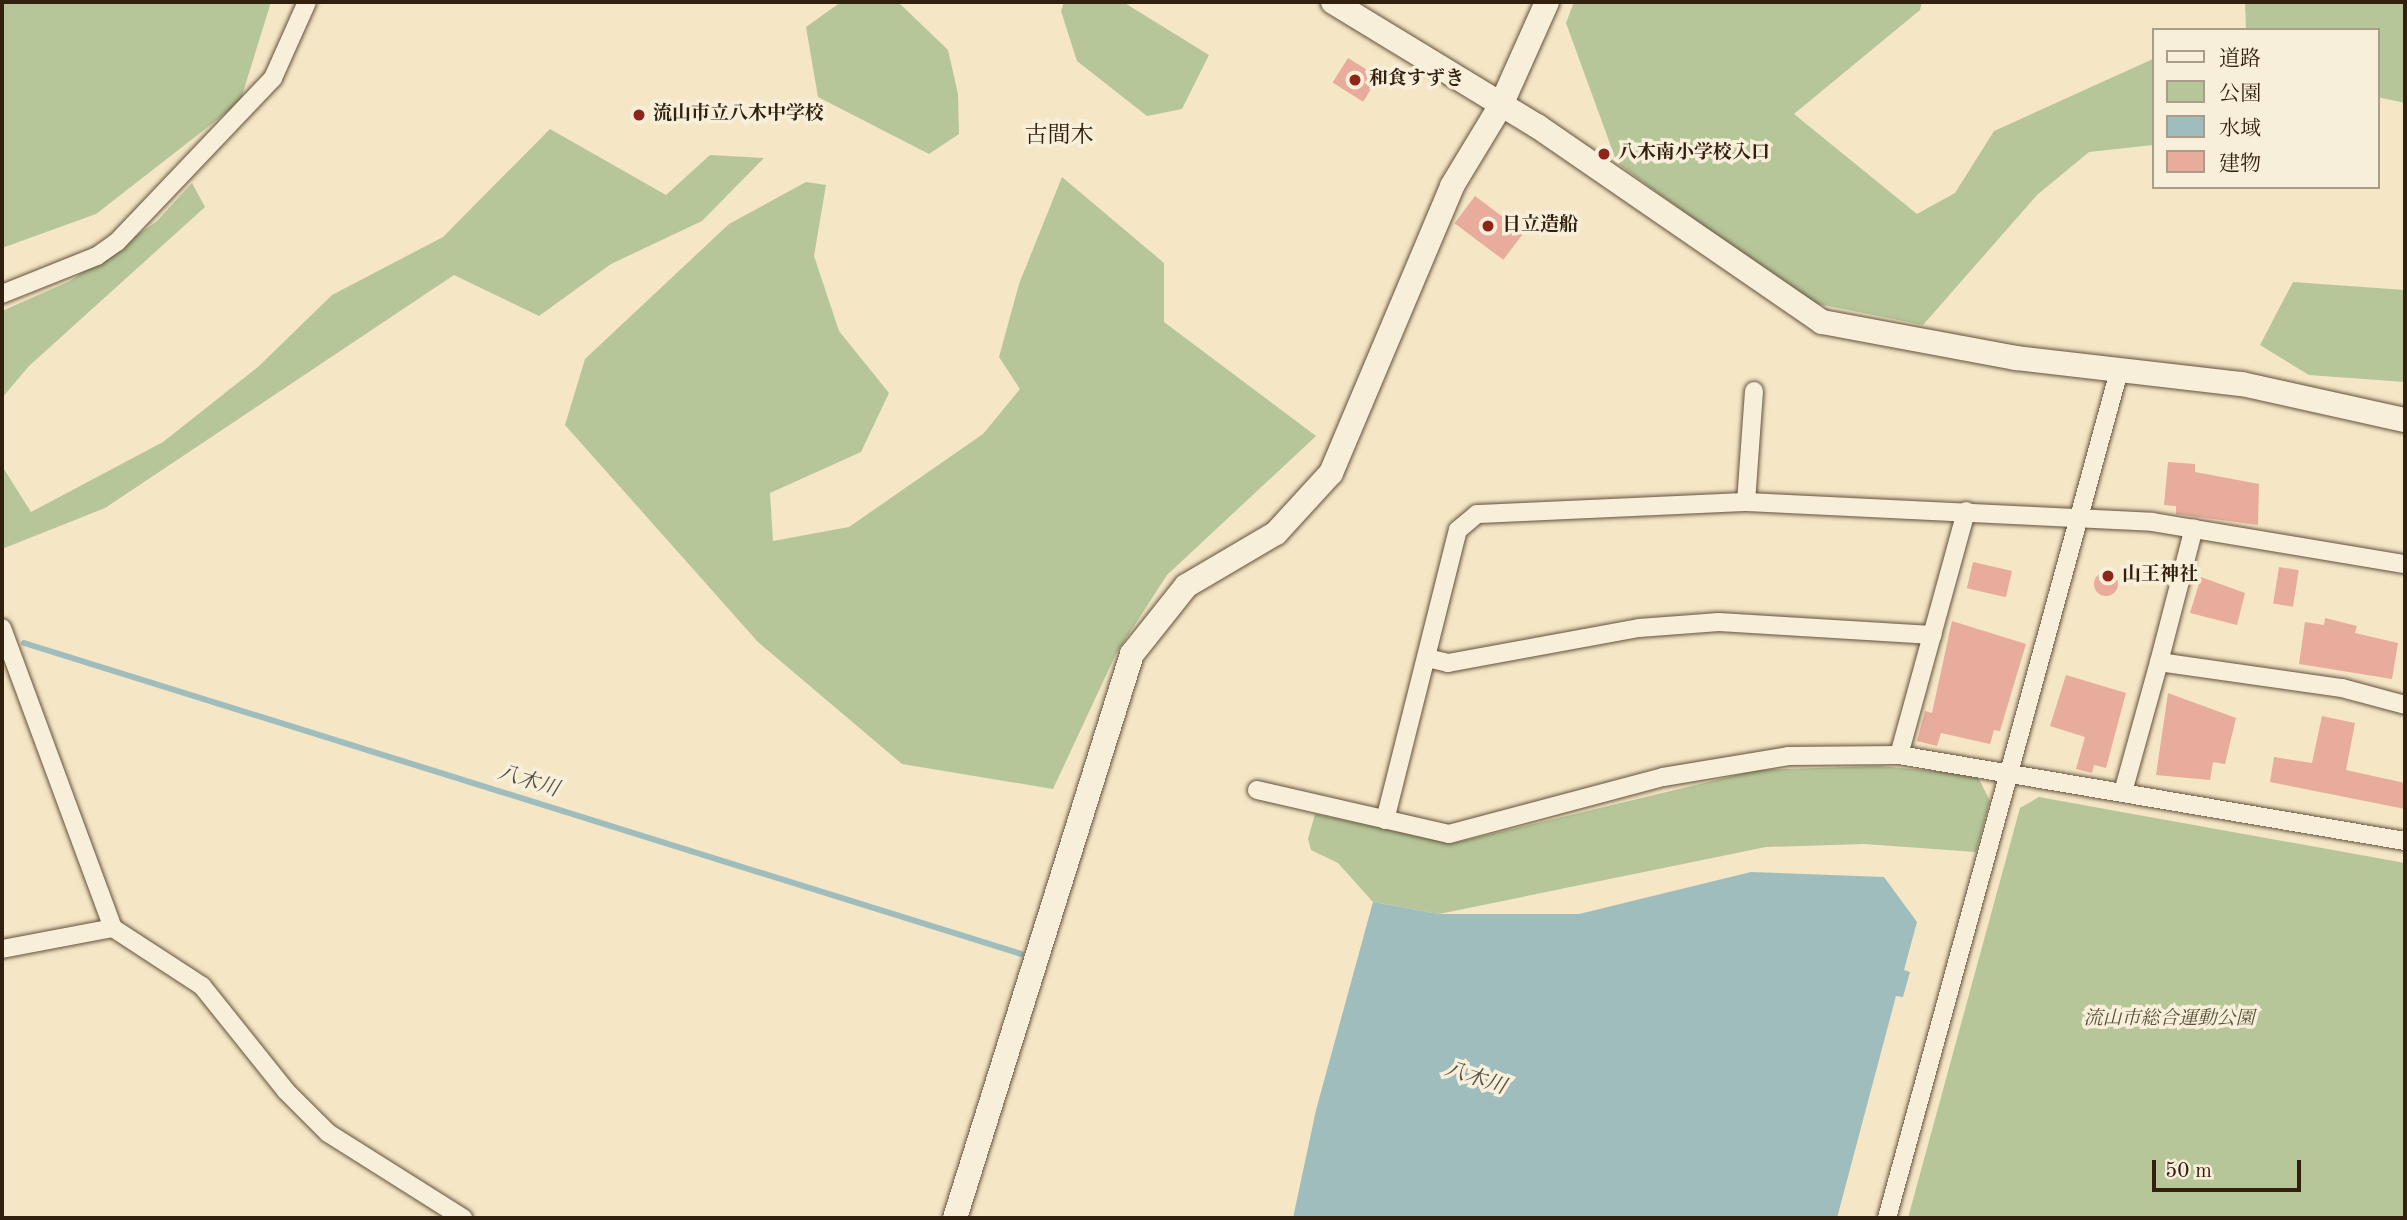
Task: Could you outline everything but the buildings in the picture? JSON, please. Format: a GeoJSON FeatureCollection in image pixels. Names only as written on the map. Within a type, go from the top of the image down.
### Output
{"type":"FeatureCollection","features":[{"type":"Feature","properties":{"kind":"street"},"geometry":{"type":"LineString","coordinates":[[2,294],[97,256],[117,242],[266,88],[307,2]]}},
{"type":"Feature","properties":{"kind":"street"},"geometry":{"type":"LineString","coordinates":[[1333,2],[1501,105],[1822,322],[1884,337],[2119,371],[2242,384],[2400,419]]}},
{"type":"Feature","properties":{"kind":"street"},"geometry":{"type":"LineString","coordinates":[[955,1218],[1132,654],[1186,586],[1276,533],[1331,472],[1452,187],[1501,105],[1547,2]]}},
{"type":"Feature","properties":{"kind":"street"},"geometry":{"type":"LineString","coordinates":[[1887,1218],[2119,371]]}},
{"type":"Feature","properties":{"kind":"street"},"geometry":{"type":"LineString","coordinates":[[1746,502],[1754,391]]}},
{"type":"Feature","properties":{"kind":"street"},"geometry":{"type":"LineString","coordinates":[[1385,820],[1458,530],[1477,514],[1746,502],[1966,511],[2194,528],[2405,564]]}},
{"type":"Feature","properties":{"kind":"street"},"geometry":{"type":"LineString","coordinates":[[1899,755],[1966,511]]}},
{"type":"Feature","properties":{"kind":"street"},"geometry":{"type":"LineString","coordinates":[[2123,792],[2194,528]]}},
{"type":"Feature","properties":{"kind":"street"},"geometry":{"type":"LineString","coordinates":[[1427,658],[1448,663],[1639,628],[1719,622],[1933,635]]}},
{"type":"Feature","properties":{"kind":"street"},"geometry":{"type":"LineString","coordinates":[[2,628],[113,928],[202,986],[286,1091],[328,1133],[463,1218]]}},
{"type":"Feature","properties":{"kind":"street"},"geometry":{"type":"LineString","coordinates":[[2159,662],[2343,688],[2405,705]]}},
{"type":"Feature","properties":{"kind":"street"},"geometry":{"type":"LineString","coordinates":[[1257,790],[1449,834],[1663,777],[1788,755],[1899,755],[2405,841]]}},
{"type":"Feature","properties":{"kind":"street"},"geometry":{"type":"LineString","coordinates":[[2,949],[113,928]]}},
{"type":"Feature","properties":{"kind":"green space"},"geometry":{"type":"Polygon","coordinates":[[[2,2],[271,2],[240,102],[96,214],[2,248],[2,2]]]}},
{"type":"Feature","properties":{"kind":"green space"},"geometry":{"type":"Polygon","coordinates":[[[841,2],[898,2],[948,50],[958,94],[959,134],[929,154],[818,97],[806,27],[841,2]]]}},
{"type":"Feature","properties":{"kind":"green space"},"geometry":{"type":"Polygon","coordinates":[[[1064,2],[1123,2],[1209,55],[1182,109],[1147,116],[1077,61],[1061,11],[1064,2]]]}},
{"type":"Feature","properties":{"kind":"green space"},"geometry":{"type":"Polygon","coordinates":[[[1574,2],[1922,2],[1920,10],[1794,114],[1917,214],[1955,193],[1994,131],[2152,59],[2152,145],[2089,152],[2037,195],[1923,325],[1808,302],[1617,163],[1566,23],[1574,2]]]}},
{"type":"Feature","properties":{"kind":"green space"},"geometry":{"type":"Polygon","coordinates":[[[2245,2],[2405,2],[2405,103],[2379,97],[2379,28],[2246,28],[2245,2]]]}},
{"type":"Feature","properties":{"kind":"green space"},"geometry":{"type":"Polygon","coordinates":[[[550,129],[666,195],[710,155],[764,158],[702,221],[611,264],[539,316],[454,275],[105,508],[2,549],[2,466],[31,512],[163,442],[258,367],[332,295],[443,237],[550,129]]]}},
{"type":"Feature","properties":{"kind":"green space"},"geometry":{"type":"Polygon","coordinates":[[[1062,177],[1164,263],[1164,322],[1316,436],[1167,575],[1116,654],[1053,789],[902,764],[758,642],[565,425],[585,359],[729,224],[806,182],[826,185],[814,256],[839,331],[889,393],[861,452],[770,493],[773,541],[849,527],[983,434],[1020,389],[999,357],[1019,284],[1062,177]]]}},
{"type":"Feature","properties":{"kind":"green space"},"geometry":{"type":"Polygon","coordinates":[[[192,183],[205,207],[29,366],[2,398],[2,311],[70,281],[156,222],[192,183]]]}},
{"type":"Feature","properties":{"kind":"green space"},"geometry":{"type":"Polygon","coordinates":[[[2293,282],[2405,290],[2405,382],[2309,375],[2260,345],[2293,282]]]}},
{"type":"Feature","properties":{"kind":"green space"},"geometry":{"type":"Polygon","coordinates":[[[1880,766],[1977,775],[1990,801],[1976,852],[1864,844],[1766,847],[1439,914],[1373,902],[1338,863],[1311,850],[1308,839],[1315,814],[1454,843],[1758,770],[1880,766]]]}},
{"type":"Feature","properties":{"kind":"green space","name":"流山市総合運動公園"},"geometry":{"type":"Polygon","coordinates":[[[2039,797],[2405,863],[2405,1218],[1908,1218],[2020,808],[2039,797]]]}},
{"type":"Feature","properties":{"kind":"water"},"geometry":{"type":"Polygon","coordinates":[[[1751,872],[1884,877],[1917,922],[1904,970],[1910,972],[1903,997],[1896,996],[1837,1218],[1293,1218],[1316,1110],[1373,902],[1439,914],[1579,914],[1751,872]]]}},
{"type":"Feature","properties":{"kind":"waterway","name":"八木川"},"geometry":{"type":"LineString","coordinates":[[24,643],[1021,954]]}},
{"type":"Feature","properties":{"kind":"place","name":"和食すずき"},"geometry":{"type":"Point","coordinates":[1355,80]}},
{"type":"Feature","properties":{"kind":"place","name":"流山市立八木中学校"},"geometry":{"type":"Point","coordinates":[639,115]}},
{"type":"Feature","properties":{"kind":"place","name":"八木南小学校入口"},"geometry":{"type":"Point","coordinates":[1604,154]}},
{"type":"Feature","properties":{"kind":"place","name":"日立造船"},"geometry":{"type":"Point","coordinates":[1488,226]}},
{"type":"Feature","properties":{"kind":"place","name":"山王神社"},"geometry":{"type":"Point","coordinates":[2108,576]}},
{"type":"Feature","properties":{"kind":"district","name":"古間木"},"geometry":{"type":"Point","coordinates":[1059,136]}}]}
